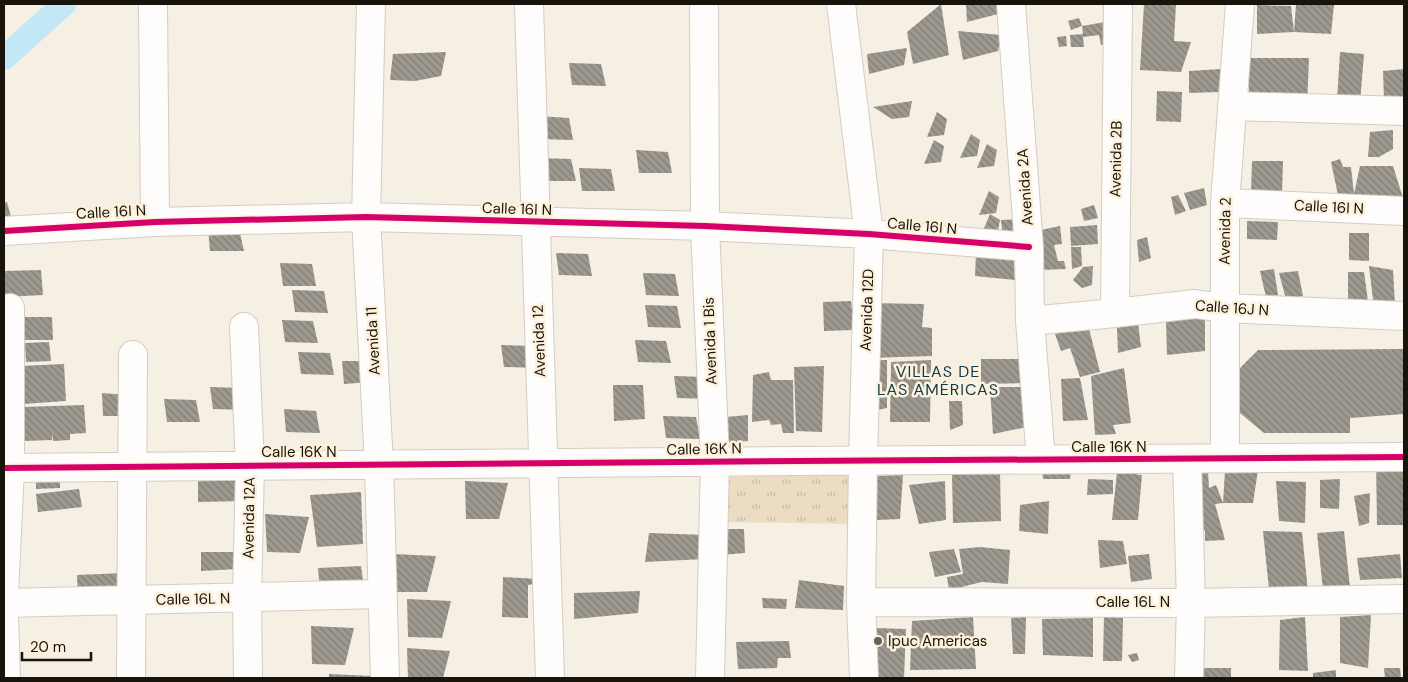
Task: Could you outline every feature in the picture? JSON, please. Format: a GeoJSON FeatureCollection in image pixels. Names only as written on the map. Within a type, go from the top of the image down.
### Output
{"type":"FeatureCollection","features":[{"type":"Feature","properties":{"kind":"street"},"geometry":{"type":"LineString","coordinates":[[153,4],[155,222]]}},
{"type":"Feature","properties":{"kind":"street","name":"Avenida 11"},"geometry":{"type":"LineString","coordinates":[[371,4],[366,217],[379,465],[385,678]]}},
{"type":"Feature","properties":{"kind":"street","name":"Avenida 12"},"geometry":{"type":"LineString","coordinates":[[529,4],[550,678]]}},
{"type":"Feature","properties":{"kind":"street","name":"Avenida 1 Bis"},"geometry":{"type":"LineString","coordinates":[[704,4],[705,226],[715,461],[710,678]]}},
{"type":"Feature","properties":{"kind":"street","name":"Avenida 12D"},"geometry":{"type":"LineString","coordinates":[[841,4],[870,234],[861,602],[864,678]]}},
{"type":"Feature","properties":{"kind":"street","name":"Avenida 2A"},"geometry":{"type":"LineString","coordinates":[[1011,4],[1029,247],[1030,321],[1042,460]]}},
{"type":"Feature","properties":{"kind":"street","name":"Avenida 2B"},"geometry":{"type":"LineString","coordinates":[[1114,313],[1118,4]]}},
{"type":"Feature","properties":{"kind":"street","name":"Avenida 2"},"geometry":{"type":"LineString","coordinates":[[1225,458],[1224,203],[1240,4]]}},
{"type":"Feature","properties":{"kind":"street"},"geometry":{"type":"LineString","coordinates":[[1232,106],[1404,111]]}},
{"type":"Feature","properties":{"kind":"street","name":"Calle 16I N"},"geometry":{"type":"LineString","coordinates":[[1224,203],[1404,211]]}},
{"type":"Feature","properties":{"kind":"street","name":"Calle 16I N"},"geometry":{"type":"LineString","coordinates":[[4,231],[155,222],[366,217],[705,226],[870,234],[1029,247]]}},
{"type":"Feature","properties":{"kind":"street","name":"Calle 16J N"},"geometry":{"type":"LineString","coordinates":[[1030,321],[1195,304],[1224,308],[1404,316]]}},
{"type":"Feature","properties":{"kind":"street"},"geometry":{"type":"LineString","coordinates":[[4,595],[10,308]]}},
{"type":"Feature","properties":{"kind":"street","name":"Avenida 12A"},"geometry":{"type":"LineString","coordinates":[[244,327],[250,465],[247,597],[248,678]]}},
{"type":"Feature","properties":{"kind":"street"},"geometry":{"type":"LineString","coordinates":[[131,678],[134,355]]}},
{"type":"Feature","properties":{"kind":"street","name":"Calle 16K N"},"geometry":{"type":"LineString","coordinates":[[7,468],[1404,457]]}},
{"type":"Feature","properties":{"kind":"street"},"geometry":{"type":"LineString","coordinates":[[1187,459],[1192,602],[1189,678]]}},
{"type":"Feature","properties":{"kind":"street","name":"Calle 16L N"},"geometry":{"type":"LineString","coordinates":[[4,603],[382,594]]}},
{"type":"Feature","properties":{"kind":"street","name":"Calle 16L N"},"geometry":{"type":"LineString","coordinates":[[861,602],[1192,602],[1404,599]]}},
{"type":"Feature","properties":{"kind":"street"},"geometry":{"type":"LineString","coordinates":[[4,615],[6,678]]}},
{"type":"Feature","properties":{"kind":"green space"},"geometry":{"type":"Polygon","coordinates":[[[857,473],[851,524],[723,522],[726,477],[857,473]]]}},
{"type":"Feature","properties":{"kind":"building"},"geometry":{"type":"Polygon","coordinates":[[[941,4],[949,55],[913,64],[907,32],[941,4]]]}},
{"type":"Feature","properties":{"kind":"building"},"geometry":{"type":"Polygon","coordinates":[[[966,4],[1004,4],[1002,13],[967,22],[966,4]]]}},
{"type":"Feature","properties":{"kind":"building"},"geometry":{"type":"Polygon","coordinates":[[[1144,4],[1176,4],[1174,41],[1191,42],[1181,72],[1140,70],[1144,4]]]}},
{"type":"Feature","properties":{"kind":"building"},"geometry":{"type":"Polygon","coordinates":[[[1296,4],[1334,5],[1331,34],[1294,32],[1296,4]]]}},
{"type":"Feature","properties":{"kind":"building"},"geometry":{"type":"Polygon","coordinates":[[[1257,5],[1291,6],[1294,32],[1257,34],[1257,5]]]}},
{"type":"Feature","properties":{"kind":"building"},"geometry":{"type":"Polygon","coordinates":[[[1079,18],[1082,26],[1071,30],[1068,21],[1079,18]]]}},
{"type":"Feature","properties":{"kind":"building"},"geometry":{"type":"Polygon","coordinates":[[[1111,21],[1114,43],[1101,45],[1099,35],[1083,37],[1084,47],[1071,47],[1070,35],[1083,34],[1082,26],[1111,21]]]}},
{"type":"Feature","properties":{"kind":"building"},"geometry":{"type":"Polygon","coordinates":[[[958,31],[1001,35],[998,51],[963,60],[958,31]]]}},
{"type":"Feature","properties":{"kind":"building"},"geometry":{"type":"Polygon","coordinates":[[[1066,36],[1067,46],[1059,47],[1057,37],[1066,36]]]}},
{"type":"Feature","properties":{"kind":"building"},"geometry":{"type":"Polygon","coordinates":[[[907,48],[904,65],[869,74],[867,54],[907,48]]]}},
{"type":"Feature","properties":{"kind":"building"},"geometry":{"type":"Polygon","coordinates":[[[446,52],[441,76],[415,81],[390,80],[393,54],[446,52]]]}},
{"type":"Feature","properties":{"kind":"building"},"geometry":{"type":"Polygon","coordinates":[[[1340,52],[1364,54],[1360,103],[1337,101],[1340,52]]]}},
{"type":"Feature","properties":{"kind":"building"},"geometry":{"type":"Polygon","coordinates":[[[1249,58],[1309,58],[1307,105],[1249,100],[1249,58]]]}},
{"type":"Feature","properties":{"kind":"building"},"geometry":{"type":"Polygon","coordinates":[[[569,63],[601,64],[606,86],[572,85],[569,63]]]}},
{"type":"Feature","properties":{"kind":"building"},"geometry":{"type":"Polygon","coordinates":[[[1222,69],[1219,92],[1189,93],[1189,71],[1222,69]]]}},
{"type":"Feature","properties":{"kind":"building"},"geometry":{"type":"Polygon","coordinates":[[[1404,69],[1404,97],[1384,99],[1383,71],[1404,69]]]}},
{"type":"Feature","properties":{"kind":"building"},"geometry":{"type":"Polygon","coordinates":[[[1157,91],[1182,92],[1181,122],[1156,121],[1157,91]]]}},
{"type":"Feature","properties":{"kind":"building"},"geometry":{"type":"Polygon","coordinates":[[[912,101],[909,117],[892,119],[873,107],[912,101]]]}},
{"type":"Feature","properties":{"kind":"building"},"geometry":{"type":"Polygon","coordinates":[[[937,112],[947,119],[944,135],[927,137],[937,112]]]}},
{"type":"Feature","properties":{"kind":"building"},"geometry":{"type":"Polygon","coordinates":[[[537,116],[569,118],[573,140],[540,139],[537,116]]]}},
{"type":"Feature","properties":{"kind":"building"},"geometry":{"type":"Polygon","coordinates":[[[1393,130],[1393,149],[1379,157],[1368,157],[1370,132],[1393,130]]]}},
{"type":"Feature","properties":{"kind":"building"},"geometry":{"type":"Polygon","coordinates":[[[971,134],[980,140],[977,156],[960,158],[971,134]]]}},
{"type":"Feature","properties":{"kind":"building"},"geometry":{"type":"Polygon","coordinates":[[[934,140],[944,146],[941,162],[924,164],[934,140]]]}},
{"type":"Feature","properties":{"kind":"building"},"geometry":{"type":"Polygon","coordinates":[[[987,144],[997,150],[994,166],[977,168],[987,144]]]}},
{"type":"Feature","properties":{"kind":"building"},"geometry":{"type":"Polygon","coordinates":[[[636,150],[668,152],[672,173],[639,173],[636,150]]]}},
{"type":"Feature","properties":{"kind":"building"},"geometry":{"type":"Polygon","coordinates":[[[539,158],[571,159],[576,181],[542,181],[539,158]]]}},
{"type":"Feature","properties":{"kind":"building"},"geometry":{"type":"Polygon","coordinates":[[[1340,159],[1343,167],[1351,167],[1354,194],[1338,195],[1331,162],[1340,159]]]}},
{"type":"Feature","properties":{"kind":"building"},"geometry":{"type":"Polygon","coordinates":[[[1252,161],[1283,161],[1282,194],[1251,194],[1252,161]]]}},
{"type":"Feature","properties":{"kind":"building"},"geometry":{"type":"Polygon","coordinates":[[[1360,166],[1393,166],[1403,198],[1353,202],[1360,166]]]}},
{"type":"Feature","properties":{"kind":"building"},"geometry":{"type":"Polygon","coordinates":[[[579,168],[611,169],[615,191],[582,191],[579,168]]]}},
{"type":"Feature","properties":{"kind":"building"},"geometry":{"type":"Polygon","coordinates":[[[1204,188],[1207,205],[1190,210],[1184,193],[1204,188]]]}},
{"type":"Feature","properties":{"kind":"building"},"geometry":{"type":"Polygon","coordinates":[[[989,191],[999,197],[996,213],[979,215],[989,191]]]}},
{"type":"Feature","properties":{"kind":"building"},"geometry":{"type":"Polygon","coordinates":[[[1178,195],[1186,211],[1175,215],[1171,197],[1178,195]]]}},
{"type":"Feature","properties":{"kind":"building"},"geometry":{"type":"Polygon","coordinates":[[[7,202],[11,217],[4,219],[4,203],[7,202]]]}},
{"type":"Feature","properties":{"kind":"building"},"geometry":{"type":"Polygon","coordinates":[[[1094,205],[1098,218],[1084,221],[1081,209],[1094,205]]]}},
{"type":"Feature","properties":{"kind":"building"},"geometry":{"type":"Polygon","coordinates":[[[990,214],[1000,220],[997,236],[980,238],[990,214]]]}},
{"type":"Feature","properties":{"kind":"building"},"geometry":{"type":"Polygon","coordinates":[[[1024,219],[1020,235],[1003,237],[1001,220],[1024,219]]]}},
{"type":"Feature","properties":{"kind":"building"},"geometry":{"type":"Polygon","coordinates":[[[1247,221],[1278,222],[1277,240],[1247,239],[1247,221]]]}},
{"type":"Feature","properties":{"kind":"building"},"geometry":{"type":"Polygon","coordinates":[[[1097,225],[1098,244],[1071,246],[1070,227],[1097,225]]]}},
{"type":"Feature","properties":{"kind":"building"},"geometry":{"type":"Polygon","coordinates":[[[1060,226],[1062,244],[1054,245],[1058,261],[1064,261],[1066,269],[1039,270],[1036,231],[1060,226]]]}},
{"type":"Feature","properties":{"kind":"building"},"geometry":{"type":"Polygon","coordinates":[[[208,228],[239,229],[244,251],[210,251],[208,228]]]}},
{"type":"Feature","properties":{"kind":"building"},"geometry":{"type":"Polygon","coordinates":[[[1349,233],[1369,233],[1369,261],[1349,260],[1349,233]]]}},
{"type":"Feature","properties":{"kind":"building"},"geometry":{"type":"Polygon","coordinates":[[[1147,237],[1151,258],[1139,262],[1137,240],[1147,237]]]}},
{"type":"Feature","properties":{"kind":"building"},"geometry":{"type":"Polygon","coordinates":[[[1071,247],[1081,247],[1082,266],[1072,269],[1071,247]]]}},
{"type":"Feature","properties":{"kind":"building"},"geometry":{"type":"Polygon","coordinates":[[[556,253],[588,254],[592,276],[559,275],[556,253]]]}},
{"type":"Feature","properties":{"kind":"building"},"geometry":{"type":"Polygon","coordinates":[[[976,253],[1013,253],[1015,280],[975,276],[976,253]]]}},
{"type":"Feature","properties":{"kind":"building"},"geometry":{"type":"Polygon","coordinates":[[[280,263],[312,264],[316,286],[283,286],[280,263]]]}},
{"type":"Feature","properties":{"kind":"building"},"geometry":{"type":"Polygon","coordinates":[[[1093,266],[1092,285],[1082,288],[1073,280],[1083,267],[1093,266]]]}},
{"type":"Feature","properties":{"kind":"building"},"geometry":{"type":"Polygon","coordinates":[[[1369,266],[1393,270],[1395,305],[1374,308],[1369,266]]]}},
{"type":"Feature","properties":{"kind":"building"},"geometry":{"type":"Polygon","coordinates":[[[1274,269],[1278,295],[1266,297],[1260,271],[1274,269]]]}},
{"type":"Feature","properties":{"kind":"building"},"geometry":{"type":"Polygon","coordinates":[[[41,270],[43,295],[4,297],[4,271],[41,270]]]}},
{"type":"Feature","properties":{"kind":"building"},"geometry":{"type":"Polygon","coordinates":[[[1298,271],[1303,296],[1286,299],[1279,273],[1298,271]]]}},
{"type":"Feature","properties":{"kind":"building"},"geometry":{"type":"Polygon","coordinates":[[[1348,272],[1364,272],[1368,301],[1348,302],[1348,272]]]}},
{"type":"Feature","properties":{"kind":"building"},"geometry":{"type":"Polygon","coordinates":[[[643,273],[675,274],[679,296],[646,295],[643,273]]]}},
{"type":"Feature","properties":{"kind":"building"},"geometry":{"type":"Polygon","coordinates":[[[292,290],[324,291],[328,313],[295,312],[292,290]]]}},
{"type":"Feature","properties":{"kind":"building"},"geometry":{"type":"Polygon","coordinates":[[[851,301],[854,330],[824,331],[823,302],[851,301]]]}},
{"type":"Feature","properties":{"kind":"building"},"geometry":{"type":"Polygon","coordinates":[[[870,303],[924,304],[922,327],[932,328],[932,356],[870,358],[870,303]]]}},
{"type":"Feature","properties":{"kind":"building"},"geometry":{"type":"Polygon","coordinates":[[[645,305],[677,306],[681,328],[648,327],[645,305]]]}},
{"type":"Feature","properties":{"kind":"building"},"geometry":{"type":"Polygon","coordinates":[[[25,317],[52,317],[53,340],[25,340],[25,317]]]}},
{"type":"Feature","properties":{"kind":"building"},"geometry":{"type":"Polygon","coordinates":[[[1205,318],[1205,351],[1167,355],[1166,320],[1205,318]]]}},
{"type":"Feature","properties":{"kind":"building"},"geometry":{"type":"Polygon","coordinates":[[[282,320],[313,321],[318,343],[285,342],[282,320]]]}},
{"type":"Feature","properties":{"kind":"building"},"geometry":{"type":"Polygon","coordinates":[[[1138,323],[1141,347],[1118,353],[1117,328],[1138,323]]]}},
{"type":"Feature","properties":{"kind":"building"},"geometry":{"type":"Polygon","coordinates":[[[1088,325],[1100,372],[1080,377],[1070,348],[1061,351],[1055,334],[1088,325]]]}},
{"type":"Feature","properties":{"kind":"building"},"geometry":{"type":"Polygon","coordinates":[[[635,340],[666,341],[671,363],[638,362],[635,340]]]}},
{"type":"Feature","properties":{"kind":"building"},"geometry":{"type":"Polygon","coordinates":[[[49,342],[51,361],[26,362],[25,343],[49,342]]]}},
{"type":"Feature","properties":{"kind":"building"},"geometry":{"type":"Polygon","coordinates":[[[501,345],[534,346],[538,368],[504,367],[501,345]]]}},
{"type":"Feature","properties":{"kind":"building"},"geometry":{"type":"Polygon","coordinates":[[[1404,349],[1404,414],[1350,418],[1350,433],[1264,433],[1240,413],[1240,368],[1258,350],[1404,349]]]}},
{"type":"Feature","properties":{"kind":"building"},"geometry":{"type":"Polygon","coordinates":[[[298,352],[330,353],[334,375],[301,374],[298,352]]]}},
{"type":"Feature","properties":{"kind":"building"},"geometry":{"type":"Polygon","coordinates":[[[981,359],[1026,359],[1025,383],[981,384],[981,359]]]}},
{"type":"Feature","properties":{"kind":"building"},"geometry":{"type":"Polygon","coordinates":[[[871,360],[887,360],[887,408],[872,411],[871,360]]]}},
{"type":"Feature","properties":{"kind":"building"},"geometry":{"type":"Polygon","coordinates":[[[931,360],[930,422],[890,422],[891,362],[931,360]]]}},
{"type":"Feature","properties":{"kind":"building"},"geometry":{"type":"Polygon","coordinates":[[[342,361],[368,361],[370,382],[344,384],[342,361]]]}},
{"type":"Feature","properties":{"kind":"building"},"geometry":{"type":"Polygon","coordinates":[[[64,364],[66,401],[23,404],[21,366],[64,364]]]}},
{"type":"Feature","properties":{"kind":"building"},"geometry":{"type":"Polygon","coordinates":[[[824,366],[822,432],[796,431],[794,367],[824,366]]]}},
{"type":"Feature","properties":{"kind":"building"},"geometry":{"type":"Polygon","coordinates":[[[1124,368],[1131,423],[1113,425],[1116,434],[1095,435],[1091,376],[1124,368]]]}},
{"type":"Feature","properties":{"kind":"building"},"geometry":{"type":"Polygon","coordinates":[[[769,372],[771,380],[793,380],[794,433],[783,433],[781,424],[771,425],[769,420],[752,422],[753,375],[769,372]]]}},
{"type":"Feature","properties":{"kind":"building"},"geometry":{"type":"Polygon","coordinates":[[[674,376],[706,377],[711,399],[677,398],[674,376]]]}},
{"type":"Feature","properties":{"kind":"building"},"geometry":{"type":"Polygon","coordinates":[[[1080,378],[1088,420],[1063,421],[1061,379],[1080,378]]]}},
{"type":"Feature","properties":{"kind":"building"},"geometry":{"type":"Polygon","coordinates":[[[613,385],[643,385],[645,419],[614,421],[613,385]]]}},
{"type":"Feature","properties":{"kind":"building"},"geometry":{"type":"Polygon","coordinates":[[[210,387],[242,388],[247,410],[213,409],[210,387]]]}},
{"type":"Feature","properties":{"kind":"building"},"geometry":{"type":"Polygon","coordinates":[[[990,387],[1024,387],[1032,426],[993,434],[990,387]]]}},
{"type":"Feature","properties":{"kind":"building"},"geometry":{"type":"Polygon","coordinates":[[[102,393],[126,395],[127,416],[103,416],[102,393]]]}},
{"type":"Feature","properties":{"kind":"building"},"geometry":{"type":"Polygon","coordinates":[[[164,399],[196,400],[200,422],[167,422],[164,399]]]}},
{"type":"Feature","properties":{"kind":"building"},"geometry":{"type":"Polygon","coordinates":[[[949,401],[962,401],[963,425],[950,430],[949,401]]]}},
{"type":"Feature","properties":{"kind":"building"},"geometry":{"type":"Polygon","coordinates":[[[84,405],[86,433],[70,434],[70,440],[53,441],[52,432],[52,440],[23,441],[22,407],[84,405]]]}},
{"type":"Feature","properties":{"kind":"building"},"geometry":{"type":"Polygon","coordinates":[[[284,409],[316,411],[320,433],[286,432],[284,409]]]}},
{"type":"Feature","properties":{"kind":"building"},"geometry":{"type":"Polygon","coordinates":[[[748,415],[748,441],[727,443],[726,417],[748,415]]]}},
{"type":"Feature","properties":{"kind":"building"},"geometry":{"type":"Polygon","coordinates":[[[663,416],[696,417],[700,439],[666,438],[663,416]]]}},
{"type":"Feature","properties":{"kind":"building"},"geometry":{"type":"Polygon","coordinates":[[[1376,459],[1404,462],[1404,525],[1377,525],[1376,459]]]}},
{"type":"Feature","properties":{"kind":"building"},"geometry":{"type":"Polygon","coordinates":[[[1042,470],[1071,470],[1070,479],[1043,479],[1042,470]]]}},
{"type":"Feature","properties":{"kind":"building"},"geometry":{"type":"Polygon","coordinates":[[[1258,470],[1253,503],[1223,503],[1225,471],[1258,470]]]}},
{"type":"Feature","properties":{"kind":"building"},"geometry":{"type":"Polygon","coordinates":[[[1190,471],[1208,472],[1209,488],[1216,485],[1223,503],[1215,504],[1225,540],[1205,541],[1205,530],[1195,530],[1190,471]]]}},
{"type":"Feature","properties":{"kind":"building"},"geometry":{"type":"Polygon","coordinates":[[[1000,472],[1001,521],[953,523],[952,473],[1000,472]]]}},
{"type":"Feature","properties":{"kind":"building"},"geometry":{"type":"Polygon","coordinates":[[[1117,472],[1142,475],[1138,520],[1112,520],[1117,472]]]}},
{"type":"Feature","properties":{"kind":"building"},"geometry":{"type":"Polygon","coordinates":[[[198,473],[241,474],[242,501],[198,502],[198,473]]]}},
{"type":"Feature","properties":{"kind":"building"},"geometry":{"type":"Polygon","coordinates":[[[903,475],[900,519],[876,520],[875,476],[903,475]]]}},
{"type":"Feature","properties":{"kind":"building"},"geometry":{"type":"Polygon","coordinates":[[[60,479],[60,488],[36,489],[36,480],[60,479]]]}},
{"type":"Feature","properties":{"kind":"building"},"geometry":{"type":"Polygon","coordinates":[[[1088,479],[1113,480],[1113,494],[1087,495],[1088,479]]]}},
{"type":"Feature","properties":{"kind":"building"},"geometry":{"type":"Polygon","coordinates":[[[1340,479],[1339,509],[1320,508],[1320,480],[1340,479]]]}},
{"type":"Feature","properties":{"kind":"building"},"geometry":{"type":"Polygon","coordinates":[[[465,481],[508,483],[499,519],[466,519],[465,481]]]}},
{"type":"Feature","properties":{"kind":"building"},"geometry":{"type":"Polygon","coordinates":[[[945,481],[946,520],[919,524],[909,485],[945,481]]]}},
{"type":"Feature","properties":{"kind":"building"},"geometry":{"type":"Polygon","coordinates":[[[1276,481],[1306,482],[1305,523],[1279,521],[1276,481]]]}},
{"type":"Feature","properties":{"kind":"building"},"geometry":{"type":"Polygon","coordinates":[[[79,489],[82,507],[38,512],[36,494],[79,489]]]}},
{"type":"Feature","properties":{"kind":"building"},"geometry":{"type":"Polygon","coordinates":[[[361,492],[363,544],[317,547],[310,495],[361,492]]]}},
{"type":"Feature","properties":{"kind":"building"},"geometry":{"type":"Polygon","coordinates":[[[1370,493],[1369,523],[1359,526],[1354,496],[1370,493]]]}},
{"type":"Feature","properties":{"kind":"building"},"geometry":{"type":"Polygon","coordinates":[[[1049,501],[1048,534],[1019,531],[1020,505],[1049,501]]]}},
{"type":"Feature","properties":{"kind":"building"},"geometry":{"type":"Polygon","coordinates":[[[265,514],[309,517],[300,553],[267,552],[265,514]]]}},
{"type":"Feature","properties":{"kind":"building"},"geometry":{"type":"Polygon","coordinates":[[[721,529],[744,529],[745,553],[721,555],[721,529]]]}},
{"type":"Feature","properties":{"kind":"building"},"geometry":{"type":"Polygon","coordinates":[[[1263,531],[1302,532],[1308,592],[1269,589],[1263,531]]]}},
{"type":"Feature","properties":{"kind":"building"},"geometry":{"type":"Polygon","coordinates":[[[1344,531],[1350,588],[1323,590],[1317,533],[1344,531]]]}},
{"type":"Feature","properties":{"kind":"building"},"geometry":{"type":"Polygon","coordinates":[[[649,533],[706,535],[704,559],[645,562],[649,533]]]}},
{"type":"Feature","properties":{"kind":"building"},"geometry":{"type":"Polygon","coordinates":[[[1098,540],[1123,541],[1127,564],[1100,568],[1098,540]]]}},
{"type":"Feature","properties":{"kind":"building"},"geometry":{"type":"Polygon","coordinates":[[[980,547],[1010,550],[1008,584],[982,582],[949,590],[947,577],[963,574],[959,549],[980,547]]]}},
{"type":"Feature","properties":{"kind":"building"},"geometry":{"type":"Polygon","coordinates":[[[954,549],[961,572],[935,577],[929,552],[954,549]]]}},
{"type":"Feature","properties":{"kind":"building"},"geometry":{"type":"Polygon","coordinates":[[[201,552],[237,552],[237,569],[201,571],[201,552]]]}},
{"type":"Feature","properties":{"kind":"building"},"geometry":{"type":"Polygon","coordinates":[[[393,554],[436,556],[427,592],[394,592],[393,554]]]}},
{"type":"Feature","properties":{"kind":"building"},"geometry":{"type":"Polygon","coordinates":[[[1149,554],[1152,579],[1131,582],[1128,556],[1149,554]]]}},
{"type":"Feature","properties":{"kind":"building"},"geometry":{"type":"Polygon","coordinates":[[[1400,554],[1402,578],[1360,580],[1357,558],[1400,554]]]}},
{"type":"Feature","properties":{"kind":"building"},"geometry":{"type":"Polygon","coordinates":[[[361,566],[364,587],[320,591],[318,568],[361,566]]]}},
{"type":"Feature","properties":{"kind":"building"},"geometry":{"type":"Polygon","coordinates":[[[124,573],[125,598],[78,600],[77,575],[124,573]]]}},
{"type":"Feature","properties":{"kind":"building"},"geometry":{"type":"Polygon","coordinates":[[[503,577],[539,579],[539,583],[528,585],[528,618],[502,617],[503,577]]]}},
{"type":"Feature","properties":{"kind":"building"},"geometry":{"type":"Polygon","coordinates":[[[799,580],[844,586],[843,610],[795,608],[799,580]]]}},
{"type":"Feature","properties":{"kind":"building"},"geometry":{"type":"Polygon","coordinates":[[[640,591],[638,613],[574,619],[574,593],[640,591]]]}},
{"type":"Feature","properties":{"kind":"building"},"geometry":{"type":"Polygon","coordinates":[[[762,598],[787,599],[786,609],[763,608],[762,598]]]}},
{"type":"Feature","properties":{"kind":"building"},"geometry":{"type":"Polygon","coordinates":[[[407,599],[451,601],[442,638],[408,637],[407,599]]]}},
{"type":"Feature","properties":{"kind":"building"},"geometry":{"type":"Polygon","coordinates":[[[1371,615],[1368,668],[1340,663],[1340,617],[1371,615]]]}},
{"type":"Feature","properties":{"kind":"building"},"geometry":{"type":"Polygon","coordinates":[[[1104,616],[1123,618],[1122,661],[1103,661],[1104,616]]]}},
{"type":"Feature","properties":{"kind":"building"},"geometry":{"type":"Polygon","coordinates":[[[973,617],[976,669],[910,670],[912,621],[973,617]]]}},
{"type":"Feature","properties":{"kind":"building"},"geometry":{"type":"Polygon","coordinates":[[[1026,617],[1025,654],[1013,654],[1011,618],[1026,617]]]}},
{"type":"Feature","properties":{"kind":"building"},"geometry":{"type":"Polygon","coordinates":[[[1305,617],[1308,671],[1279,670],[1280,620],[1305,617]]]}},
{"type":"Feature","properties":{"kind":"building"},"geometry":{"type":"Polygon","coordinates":[[[1093,618],[1093,657],[1043,655],[1042,619],[1093,618]]]}},
{"type":"Feature","properties":{"kind":"building"},"geometry":{"type":"Polygon","coordinates":[[[311,626],[354,628],[345,665],[312,664],[311,626]]]}},
{"type":"Feature","properties":{"kind":"building"},"geometry":{"type":"Polygon","coordinates":[[[875,628],[906,629],[904,678],[875,678],[875,628]]]}},
{"type":"Feature","properties":{"kind":"building"},"geometry":{"type":"Polygon","coordinates":[[[789,641],[791,658],[778,658],[777,668],[738,669],[736,642],[789,641]]]}},
{"type":"Feature","properties":{"kind":"building"},"geometry":{"type":"Polygon","coordinates":[[[407,648],[450,651],[443,678],[408,678],[407,648]]]}},
{"type":"Feature","properties":{"kind":"building"},"geometry":{"type":"Polygon","coordinates":[[[1137,653],[1139,660],[1132,662],[1128,655],[1137,653]]]}},
{"type":"Feature","properties":{"kind":"building"},"geometry":{"type":"Polygon","coordinates":[[[1202,668],[1231,668],[1231,678],[1203,678],[1202,668]]]}},
{"type":"Feature","properties":{"kind":"building"},"geometry":{"type":"Polygon","coordinates":[[[1384,668],[1400,668],[1401,678],[1385,678],[1384,668]]]}},
{"type":"Feature","properties":{"kind":"building"},"geometry":{"type":"Polygon","coordinates":[[[1336,670],[1336,678],[1313,678],[1313,673],[1336,670]]]}},
{"type":"Feature","properties":{"kind":"building"},"geometry":{"type":"Polygon","coordinates":[[[329,674],[373,676],[372,678],[329,678],[329,674]]]}},
{"type":"Feature","properties":{"kind":"waterway"},"geometry":{"type":"LineString","coordinates":[[4,58],[64,4]]}},
{"type":"Feature","properties":{"kind":"cycle path"},"geometry":{"type":"LineString","coordinates":[[4,231],[155,222],[366,217],[705,226],[869,234],[1029,247]]}},
{"type":"Feature","properties":{"kind":"cycle path"},"geometry":{"type":"LineString","coordinates":[[4,468],[1404,457]]}},
{"type":"Feature","properties":{"kind":"place","name":"Ipuc Americas"},"geometry":{"type":"Point","coordinates":[878,641]}},
{"type":"Feature","properties":{"kind":"district","name":"VILLAS DE LAS AMÉRICAS"},"geometry":{"type":"Point","coordinates":[938,380]}}]}
